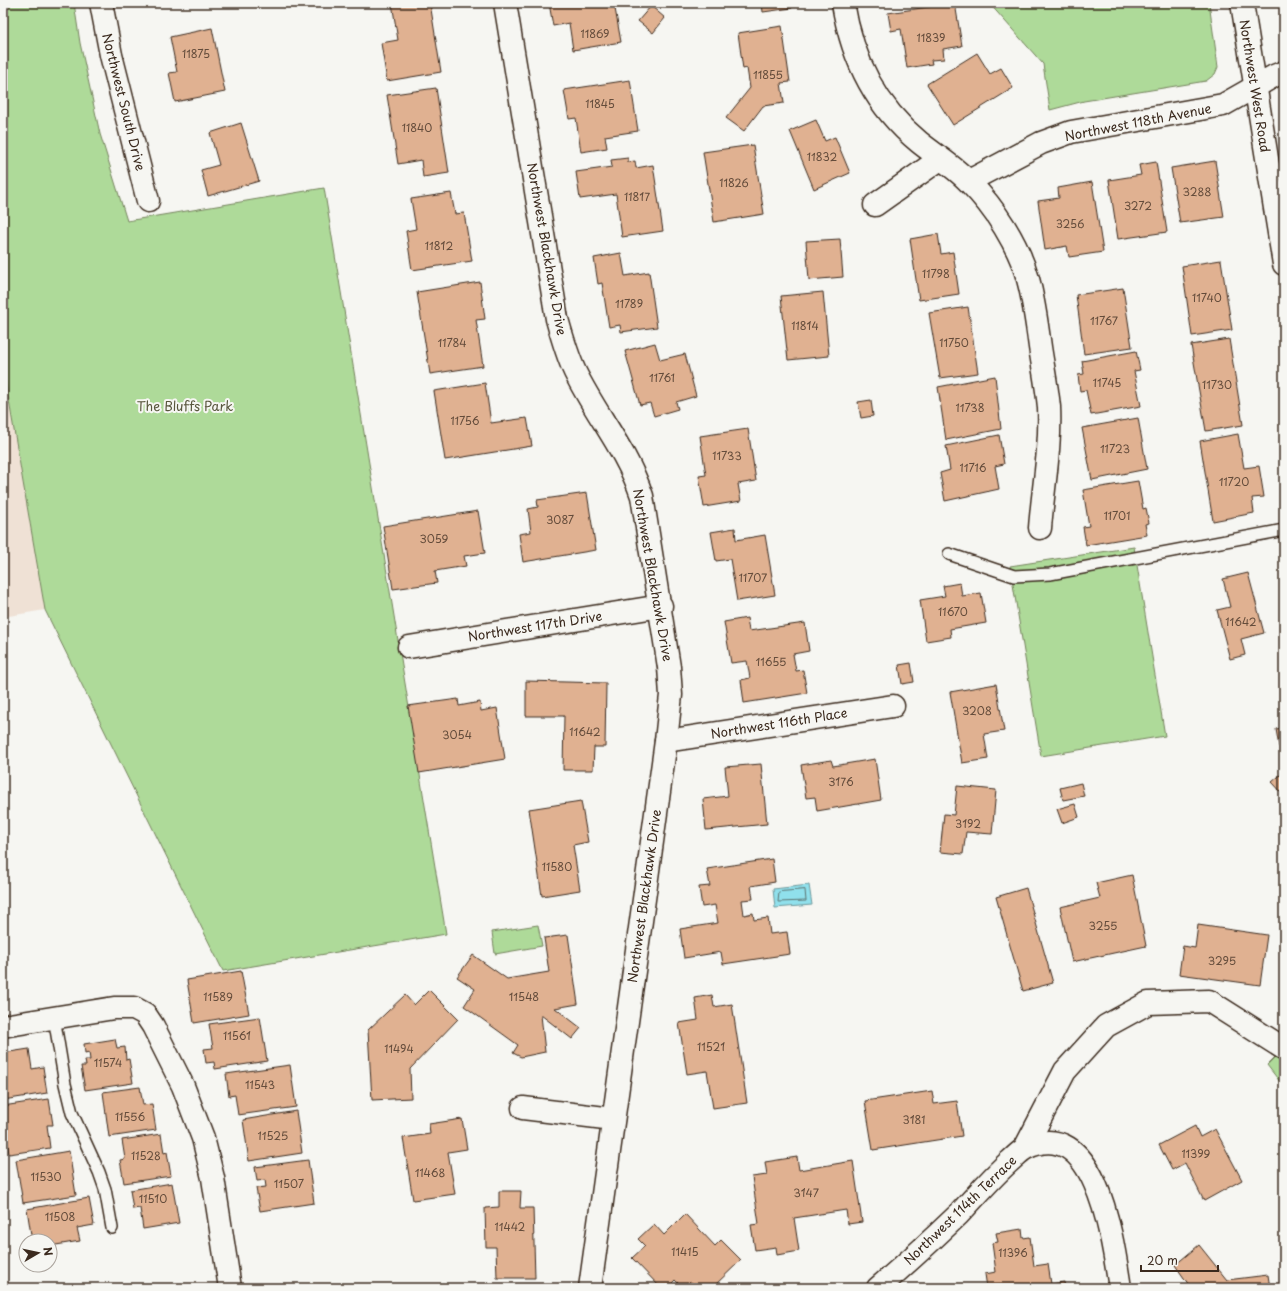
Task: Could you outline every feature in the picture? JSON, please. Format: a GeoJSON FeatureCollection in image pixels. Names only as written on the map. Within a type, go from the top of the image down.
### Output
{"type":"FeatureCollection","features":[{"type":"Feature","properties":{"kind":"street","name":"Northwest South Drive"},"geometry":{"type":"LineString","coordinates":[[101,3],[111,55],[148,201]]}},
{"type":"Feature","properties":{"kind":"street","name":"Northwest Blackhawk Drive"},"geometry":{"type":"LineString","coordinates":[[505,3],[557,319],[565,349],[575,372],[634,472],[642,496],[661,606],[671,695],[666,741],[590,1288]]}},
{"type":"Feature","properties":{"kind":"street"},"geometry":{"type":"LineString","coordinates":[[843,3],[860,66],[870,87],[893,118],[940,159],[969,181],[990,207],[1012,242],[1028,277],[1033,300],[1049,408],[1040,528]]}},
{"type":"Feature","properties":{"kind":"street","name":"Northwest West Road"},"geometry":{"type":"LineString","coordinates":[[1242,3],[1284,264]]}},
{"type":"Feature","properties":{"kind":"street","name":"Northwest 118th Avenue"},"geometry":{"type":"LineString","coordinates":[[969,181],[1041,143],[1071,132],[1223,105],[1284,72]]}},
{"type":"Feature","properties":{"kind":"street"},"geometry":{"type":"LineString","coordinates":[[875,205],[940,159]]}},
{"type":"Feature","properties":{"kind":"street","name":"Northwest 117th Drive"},"geometry":{"type":"LineString","coordinates":[[409,647],[661,606]]}},
{"type":"Feature","properties":{"kind":"street","name":"Northwest 116th Place"},"geometry":{"type":"LineString","coordinates":[[666,741],[893,706]]}},
{"type":"Feature","properties":{"kind":"street","name":"Northwest 114th Terrace"},"geometry":{"type":"LineString","coordinates":[[1025,1148],[1065,1070],[1106,1026],[1148,1003],[1209,1001],[1283,1048]]}},
{"type":"Feature","properties":{"kind":"street"},"geometry":{"type":"LineString","coordinates":[[3,1026],[114,1008],[129,1008],[142,1011],[153,1026],[167,1053],[192,1106],[203,1138],[213,1178],[230,1288]]}},
{"type":"Feature","properties":{"kind":"street"},"geometry":{"type":"LineString","coordinates":[[523,1108],[613,1119]]}},
{"type":"Feature","properties":{"kind":"street","name":"Northwest 114th Terrace"},"geometry":{"type":"LineString","coordinates":[[878,1288],[959,1214],[992,1177],[1025,1148],[1040,1142],[1054,1141],[1066,1145],[1079,1157],[1090,1175],[1101,1200],[1111,1234],[1120,1288]]}},
{"type":"Feature","properties":{"kind":"lane"},"geometry":{"type":"LineString","coordinates":[[949,554],[1014,576],[1050,574],[1284,530]]}},
{"type":"Feature","properties":{"kind":"lane"},"geometry":{"type":"LineString","coordinates":[[54,1017],[65,1084],[72,1113],[99,1172],[105,1189],[112,1228]]}},
{"type":"Feature","properties":{"kind":"shaded area"},"geometry":{"type":"Polygon","coordinates":[[[3,366],[45,610],[3,617],[3,366]]]}},
{"type":"Feature","properties":{"kind":"green space","name":"The Bluffs Park"},"geometry":{"type":"Polygon","coordinates":[[[3,3],[74,3],[80,43],[100,134],[127,221],[324,188],[446,934],[223,971],[45,610],[3,366],[3,3]]]}},
{"type":"Feature","properties":{"kind":"green space"},"geometry":{"type":"Polygon","coordinates":[[[989,3],[1209,3],[1218,67],[1215,74],[1206,81],[1084,101],[1050,110],[1043,64],[989,3]]]}},
{"type":"Feature","properties":{"kind":"green space"},"geometry":{"type":"Polygon","coordinates":[[[1134,547],[1165,736],[1041,756],[1010,566],[1134,547]]]}},
{"type":"Feature","properties":{"kind":"green space"},"geometry":{"type":"Polygon","coordinates":[[[538,925],[542,946],[495,954],[492,932],[538,925]]]}},
{"type":"Feature","properties":{"kind":"green space"},"geometry":{"type":"Polygon","coordinates":[[[1284,1048],[1284,1087],[1267,1065],[1284,1048]]]}},
{"type":"Feature","properties":{"kind":"water"},"geometry":{"type":"Polygon","coordinates":[[[809,885],[812,905],[775,908],[773,889],[809,885]]]}},
{"type":"Feature","properties":{"kind":"building"},"geometry":{"type":"Polygon","coordinates":[[[392,3],[430,3],[441,72],[387,81],[381,43],[398,40],[392,3]]]}},
{"type":"Feature","properties":{"kind":"building"},"geometry":{"type":"Polygon","coordinates":[[[549,3],[614,3],[621,42],[573,50],[569,23],[553,26],[549,3]]]}},
{"type":"Feature","properties":{"kind":"building"},"geometry":{"type":"Polygon","coordinates":[[[762,3],[791,3],[792,8],[763,12],[762,3]]]}},
{"type":"Feature","properties":{"kind":"building"},"geometry":{"type":"Polygon","coordinates":[[[955,3],[962,46],[943,49],[944,59],[931,60],[932,64],[907,68],[901,29],[891,31],[888,13],[955,3]]]}},
{"type":"Feature","properties":{"kind":"building"},"geometry":{"type":"Polygon","coordinates":[[[651,6],[665,18],[653,33],[638,21],[651,6]]]}},
{"type":"Feature","properties":{"kind":"building"},"geometry":{"type":"Polygon","coordinates":[[[782,26],[790,82],[781,83],[784,103],[763,106],[744,131],[726,118],[750,88],[747,68],[743,69],[738,33],[782,26]]]}},
{"type":"Feature","properties":{"kind":"building"},"geometry":{"type":"Polygon","coordinates":[[[212,28],[225,92],[175,102],[169,73],[177,72],[170,37],[212,28]]]}},
{"type":"Feature","properties":{"kind":"building"},"geometry":{"type":"Polygon","coordinates":[[[977,53],[990,74],[1001,68],[1013,88],[953,125],[927,84],[977,53]]]}},
{"type":"Feature","properties":{"kind":"building"},"geometry":{"type":"Polygon","coordinates":[[[630,80],[638,131],[605,136],[607,148],[581,152],[576,118],[569,119],[564,90],[630,80]]]}},
{"type":"Feature","properties":{"kind":"building"},"geometry":{"type":"Polygon","coordinates":[[[436,88],[449,173],[423,177],[421,160],[398,164],[387,95],[436,88]]]}},
{"type":"Feature","properties":{"kind":"building"},"geometry":{"type":"Polygon","coordinates":[[[816,120],[825,141],[835,137],[850,173],[814,189],[790,131],[816,120]]]}},
{"type":"Feature","properties":{"kind":"building"},"geometry":{"type":"Polygon","coordinates":[[[241,123],[259,181],[208,196],[201,170],[219,165],[210,133],[241,123]]]}},
{"type":"Feature","properties":{"kind":"building"},"geometry":{"type":"Polygon","coordinates":[[[753,145],[764,214],[714,222],[703,152],[753,145]]]}},
{"type":"Feature","properties":{"kind":"building"},"geometry":{"type":"Polygon","coordinates":[[[628,158],[628,162],[635,161],[636,168],[653,165],[663,231],[622,237],[616,194],[580,199],[576,172],[612,167],[611,160],[628,158]]]}},
{"type":"Feature","properties":{"kind":"building"},"geometry":{"type":"Polygon","coordinates":[[[1215,161],[1224,217],[1180,223],[1171,168],[1215,161]]]}},
{"type":"Feature","properties":{"kind":"building"},"geometry":{"type":"Polygon","coordinates":[[[1156,162],[1167,232],[1118,239],[1109,180],[1141,175],[1139,165],[1156,162]]]}},
{"type":"Feature","properties":{"kind":"building"},"geometry":{"type":"Polygon","coordinates":[[[1092,182],[1103,252],[1069,257],[1067,246],[1045,250],[1038,201],[1059,198],[1058,188],[1092,182]]]}},
{"type":"Feature","properties":{"kind":"building"},"geometry":{"type":"Polygon","coordinates":[[[451,193],[455,214],[464,213],[472,261],[412,270],[406,231],[416,229],[411,199],[451,193]]]}},
{"type":"Feature","properties":{"kind":"building"},"geometry":{"type":"Polygon","coordinates":[[[938,234],[941,254],[953,252],[959,294],[919,300],[910,239],[938,234]]]}},
{"type":"Feature","properties":{"kind":"building"},"geometry":{"type":"Polygon","coordinates":[[[840,239],[843,277],[809,280],[806,241],[840,239]]]}},
{"type":"Feature","properties":{"kind":"building"},"geometry":{"type":"Polygon","coordinates":[[[621,253],[625,276],[649,272],[657,327],[621,332],[620,325],[609,327],[602,283],[598,284],[594,258],[621,253]]]}},
{"type":"Feature","properties":{"kind":"building"},"geometry":{"type":"Polygon","coordinates":[[[1221,260],[1232,330],[1192,336],[1182,266],[1221,260]]]}},
{"type":"Feature","properties":{"kind":"building"},"geometry":{"type":"Polygon","coordinates":[[[480,282],[485,319],[476,320],[483,366],[430,374],[417,292],[480,282]]]}},
{"type":"Feature","properties":{"kind":"building"},"geometry":{"type":"Polygon","coordinates":[[[1123,288],[1132,347],[1084,354],[1076,295],[1123,288]]]}},
{"type":"Feature","properties":{"kind":"building"},"geometry":{"type":"Polygon","coordinates":[[[823,292],[829,356],[788,360],[781,296],[823,292]]]}},
{"type":"Feature","properties":{"kind":"building"},"geometry":{"type":"Polygon","coordinates":[[[968,307],[978,373],[940,378],[929,313],[968,307]]]}},
{"type":"Feature","properties":{"kind":"building"},"geometry":{"type":"Polygon","coordinates":[[[1229,339],[1243,425],[1206,431],[1191,345],[1229,339]]]}},
{"type":"Feature","properties":{"kind":"building"},"geometry":{"type":"Polygon","coordinates":[[[655,343],[660,360],[685,354],[696,396],[676,402],[678,409],[654,416],[650,403],[640,405],[625,351],[655,343]]]}},
{"type":"Feature","properties":{"kind":"building"},"geometry":{"type":"Polygon","coordinates":[[[1136,351],[1140,370],[1134,371],[1141,406],[1091,415],[1086,390],[1080,391],[1078,375],[1084,374],[1082,361],[1136,351]]]}},
{"type":"Feature","properties":{"kind":"building"},"geometry":{"type":"Polygon","coordinates":[[[995,376],[1001,429],[946,440],[938,387],[995,376]]]}},
{"type":"Feature","properties":{"kind":"building"},"geometry":{"type":"Polygon","coordinates":[[[485,383],[491,423],[527,418],[532,446],[445,460],[434,391],[485,383]]]}},
{"type":"Feature","properties":{"kind":"building"},"geometry":{"type":"Polygon","coordinates":[[[871,400],[873,416],[861,418],[858,402],[871,400]]]}},
{"type":"Feature","properties":{"kind":"building"},"geometry":{"type":"Polygon","coordinates":[[[1138,418],[1147,469],[1092,480],[1082,428],[1138,418]]]}},
{"type":"Feature","properties":{"kind":"building"},"geometry":{"type":"Polygon","coordinates":[[[748,429],[756,481],[738,484],[741,501],[704,507],[699,476],[706,475],[700,436],[748,429]]]}},
{"type":"Feature","properties":{"kind":"building"},"geometry":{"type":"Polygon","coordinates":[[[1238,434],[1244,468],[1259,466],[1264,497],[1252,498],[1254,513],[1213,521],[1200,441],[1238,434]]]}},
{"type":"Feature","properties":{"kind":"building"},"geometry":{"type":"Polygon","coordinates":[[[999,435],[1004,464],[995,466],[999,489],[945,501],[940,473],[950,470],[946,446],[999,435]]]}},
{"type":"Feature","properties":{"kind":"building"},"geometry":{"type":"Polygon","coordinates":[[[1138,481],[1143,509],[1146,508],[1149,523],[1145,524],[1147,535],[1086,545],[1083,527],[1089,526],[1083,490],[1138,481]]]}},
{"type":"Feature","properties":{"kind":"building"},"geometry":{"type":"Polygon","coordinates":[[[587,493],[596,550],[523,562],[519,534],[531,532],[528,509],[538,507],[537,500],[587,493]]]}},
{"type":"Feature","properties":{"kind":"building"},"geometry":{"type":"Polygon","coordinates":[[[478,511],[485,553],[464,556],[466,566],[435,571],[437,583],[393,589],[383,526],[478,511]]]}},
{"type":"Feature","properties":{"kind":"building"},"geometry":{"type":"Polygon","coordinates":[[[735,528],[736,540],[765,535],[775,595],[737,601],[730,559],[716,561],[711,532],[735,528]]]}},
{"type":"Feature","properties":{"kind":"building"},"geometry":{"type":"Polygon","coordinates":[[[1248,573],[1264,633],[1241,639],[1245,655],[1230,659],[1217,610],[1230,607],[1223,579],[1248,573]]]}},
{"type":"Feature","properties":{"kind":"building"},"geometry":{"type":"Polygon","coordinates":[[[960,583],[962,596],[981,593],[986,623],[950,629],[951,637],[926,641],[920,600],[945,596],[943,586],[960,583]]]}},
{"type":"Feature","properties":{"kind":"building"},"geometry":{"type":"Polygon","coordinates":[[[747,618],[749,631],[805,623],[809,651],[793,654],[796,671],[803,670],[807,693],[744,703],[741,680],[750,678],[747,661],[731,663],[724,622],[747,618]]]}},
{"type":"Feature","properties":{"kind":"building"},"geometry":{"type":"Polygon","coordinates":[[[911,663],[914,682],[902,684],[899,665],[911,663]]]}},
{"type":"Feature","properties":{"kind":"building"},"geometry":{"type":"Polygon","coordinates":[[[526,681],[606,683],[605,747],[594,747],[593,770],[563,770],[564,716],[526,716],[526,681]]]}},
{"type":"Feature","properties":{"kind":"building"},"geometry":{"type":"Polygon","coordinates":[[[996,684],[1004,731],[984,734],[988,759],[962,763],[950,692],[996,684]]]}},
{"type":"Feature","properties":{"kind":"building"},"geometry":{"type":"Polygon","coordinates":[[[458,699],[459,706],[480,702],[481,711],[497,708],[505,759],[419,773],[408,706],[458,699]]]}},
{"type":"Feature","properties":{"kind":"building"},"geometry":{"type":"Polygon","coordinates":[[[1284,728],[1284,746],[1279,747],[1276,729],[1284,728]]]}},
{"type":"Feature","properties":{"kind":"building"},"geometry":{"type":"Polygon","coordinates":[[[875,759],[881,800],[817,811],[815,797],[806,798],[801,765],[831,760],[833,766],[875,759]]]}},
{"type":"Feature","properties":{"kind":"building"},"geometry":{"type":"Polygon","coordinates":[[[761,764],[767,824],[706,830],[703,799],[728,796],[725,767],[761,764]]]}},
{"type":"Feature","properties":{"kind":"building"},"geometry":{"type":"Polygon","coordinates":[[[1284,772],[1284,795],[1272,782],[1284,772]]]}},
{"type":"Feature","properties":{"kind":"building"},"geometry":{"type":"Polygon","coordinates":[[[1081,783],[1084,796],[1063,800],[1060,788],[1081,783]]]}},
{"type":"Feature","properties":{"kind":"building"},"geometry":{"type":"Polygon","coordinates":[[[957,786],[996,790],[992,834],[966,832],[963,854],[940,852],[944,814],[954,815],[957,786]]]}},
{"type":"Feature","properties":{"kind":"building"},"geometry":{"type":"Polygon","coordinates":[[[581,801],[588,842],[573,845],[580,890],[542,896],[529,809],[581,801]]]}},
{"type":"Feature","properties":{"kind":"building"},"geometry":{"type":"Polygon","coordinates":[[[1075,804],[1079,817],[1062,823],[1057,809],[1075,804]]]}},
{"type":"Feature","properties":{"kind":"building"},"geometry":{"type":"Polygon","coordinates":[[[772,859],[775,882],[751,886],[753,899],[742,900],[744,915],[753,913],[754,920],[768,918],[770,934],[787,932],[790,954],[723,964],[721,952],[684,958],[680,929],[718,923],[715,905],[702,907],[699,887],[710,886],[707,869],[772,859]]]}},
{"type":"Feature","properties":{"kind":"building"},"geometry":{"type":"Polygon","coordinates":[[[1132,875],[1146,946],[1072,962],[1060,907],[1100,898],[1096,883],[1132,875]]]}},
{"type":"Feature","properties":{"kind":"building"},"geometry":{"type":"Polygon","coordinates":[[[1026,888],[1053,983],[1023,991],[996,897],[1026,888]]]}},
{"type":"Feature","properties":{"kind":"building"},"geometry":{"type":"Polygon","coordinates":[[[1198,925],[1267,935],[1260,985],[1179,974],[1183,946],[1195,948],[1198,925]]]}},
{"type":"Feature","properties":{"kind":"building"},"geometry":{"type":"Polygon","coordinates":[[[568,935],[578,1004],[555,1008],[581,1028],[572,1039],[541,1015],[545,1052],[521,1057],[513,1053],[518,1045],[464,1006],[475,989],[457,977],[473,955],[507,979],[549,972],[544,938],[568,935]]]}},
{"type":"Feature","properties":{"kind":"building"},"geometry":{"type":"Polygon","coordinates":[[[241,971],[249,1014],[194,1023],[187,980],[241,971]]]}},
{"type":"Feature","properties":{"kind":"building"},"geometry":{"type":"Polygon","coordinates":[[[429,990],[458,1019],[410,1069],[411,1098],[372,1100],[368,1030],[405,995],[414,1005],[429,990]]]}},
{"type":"Feature","properties":{"kind":"building"},"geometry":{"type":"Polygon","coordinates":[[[712,995],[714,1007],[732,1004],[747,1103],[713,1108],[707,1071],[687,1074],[679,1023],[698,1020],[695,998],[712,995]]]}},
{"type":"Feature","properties":{"kind":"building"},"geometry":{"type":"Polygon","coordinates":[[[260,1017],[267,1061],[215,1069],[214,1062],[206,1063],[204,1049],[213,1048],[209,1024],[260,1017]]]}},
{"type":"Feature","properties":{"kind":"building"},"geometry":{"type":"Polygon","coordinates":[[[115,1039],[117,1048],[125,1047],[126,1060],[129,1059],[133,1083],[85,1090],[81,1066],[86,1066],[85,1060],[90,1060],[89,1052],[85,1053],[84,1044],[115,1039]]]}},
{"type":"Feature","properties":{"kind":"building"},"geometry":{"type":"Polygon","coordinates":[[[29,1049],[32,1069],[43,1067],[47,1093],[3,1100],[3,1053],[29,1049]]]}},
{"type":"Feature","properties":{"kind":"building"},"geometry":{"type":"Polygon","coordinates":[[[290,1065],[296,1107],[238,1115],[235,1095],[229,1096],[226,1074],[290,1065]]]}},
{"type":"Feature","properties":{"kind":"building"},"geometry":{"type":"Polygon","coordinates":[[[140,1087],[143,1105],[152,1104],[156,1130],[109,1137],[103,1092],[140,1087]]]}},
{"type":"Feature","properties":{"kind":"building"},"geometry":{"type":"Polygon","coordinates":[[[932,1091],[934,1104],[957,1101],[962,1136],[873,1150],[865,1101],[932,1091]]]}},
{"type":"Feature","properties":{"kind":"building"},"geometry":{"type":"Polygon","coordinates":[[[49,1099],[53,1125],[47,1125],[50,1148],[9,1154],[6,1131],[3,1131],[3,1106],[49,1099]]]}},
{"type":"Feature","properties":{"kind":"building"},"geometry":{"type":"Polygon","coordinates":[[[296,1111],[302,1153],[249,1161],[243,1120],[296,1111]]]}},
{"type":"Feature","properties":{"kind":"building"},"geometry":{"type":"Polygon","coordinates":[[[462,1119],[467,1149],[448,1152],[455,1194],[413,1200],[403,1138],[430,1134],[429,1124],[462,1119]]]}},
{"type":"Feature","properties":{"kind":"building"},"geometry":{"type":"Polygon","coordinates":[[[1195,1126],[1200,1137],[1215,1129],[1242,1180],[1204,1201],[1185,1163],[1172,1170],[1159,1145],[1195,1126]]]}},
{"type":"Feature","properties":{"kind":"building"},"geometry":{"type":"Polygon","coordinates":[[[161,1134],[164,1153],[167,1152],[171,1176],[124,1183],[120,1160],[125,1159],[122,1140],[161,1134]]]}},
{"type":"Feature","properties":{"kind":"building"},"geometry":{"type":"Polygon","coordinates":[[[69,1151],[76,1195],[23,1203],[16,1160],[69,1151]]]}},
{"type":"Feature","properties":{"kind":"building"},"geometry":{"type":"Polygon","coordinates":[[[797,1157],[799,1170],[853,1161],[862,1222],[848,1224],[846,1210],[794,1218],[799,1251],[777,1255],[776,1247],[755,1250],[751,1225],[759,1224],[752,1177],[767,1175],[765,1162],[797,1157]]]}},
{"type":"Feature","properties":{"kind":"building"},"geometry":{"type":"Polygon","coordinates":[[[308,1160],[314,1203],[260,1211],[256,1188],[266,1187],[265,1180],[257,1181],[255,1167],[308,1160]]]}},
{"type":"Feature","properties":{"kind":"building"},"geometry":{"type":"Polygon","coordinates":[[[172,1183],[179,1223],[143,1229],[140,1208],[133,1209],[130,1190],[172,1183]]]}},
{"type":"Feature","properties":{"kind":"building"},"geometry":{"type":"Polygon","coordinates":[[[499,1191],[521,1191],[520,1208],[533,1208],[535,1278],[497,1278],[496,1247],[486,1247],[485,1208],[499,1207],[499,1191]]]}},
{"type":"Feature","properties":{"kind":"building"},"geometry":{"type":"Polygon","coordinates":[[[89,1198],[94,1225],[77,1228],[80,1241],[58,1245],[58,1233],[31,1233],[27,1209],[89,1198]]]}},
{"type":"Feature","properties":{"kind":"building"},"geometry":{"type":"Polygon","coordinates":[[[685,1214],[715,1246],[721,1240],[741,1260],[712,1288],[696,1288],[691,1282],[683,1288],[675,1280],[667,1288],[661,1288],[632,1258],[645,1246],[638,1239],[654,1224],[664,1235],[685,1214]]]}},
{"type":"Feature","properties":{"kind":"building"},"geometry":{"type":"Polygon","coordinates":[[[1022,1229],[1023,1238],[1030,1237],[1034,1266],[1048,1264],[1051,1284],[1064,1282],[1065,1288],[987,1288],[985,1274],[996,1272],[992,1243],[998,1242],[996,1233],[1022,1229]]]}},
{"type":"Feature","properties":{"kind":"building"},"geometry":{"type":"Polygon","coordinates":[[[1199,1245],[1227,1280],[1268,1275],[1270,1288],[1191,1288],[1175,1265],[1199,1245]]]}}]}
